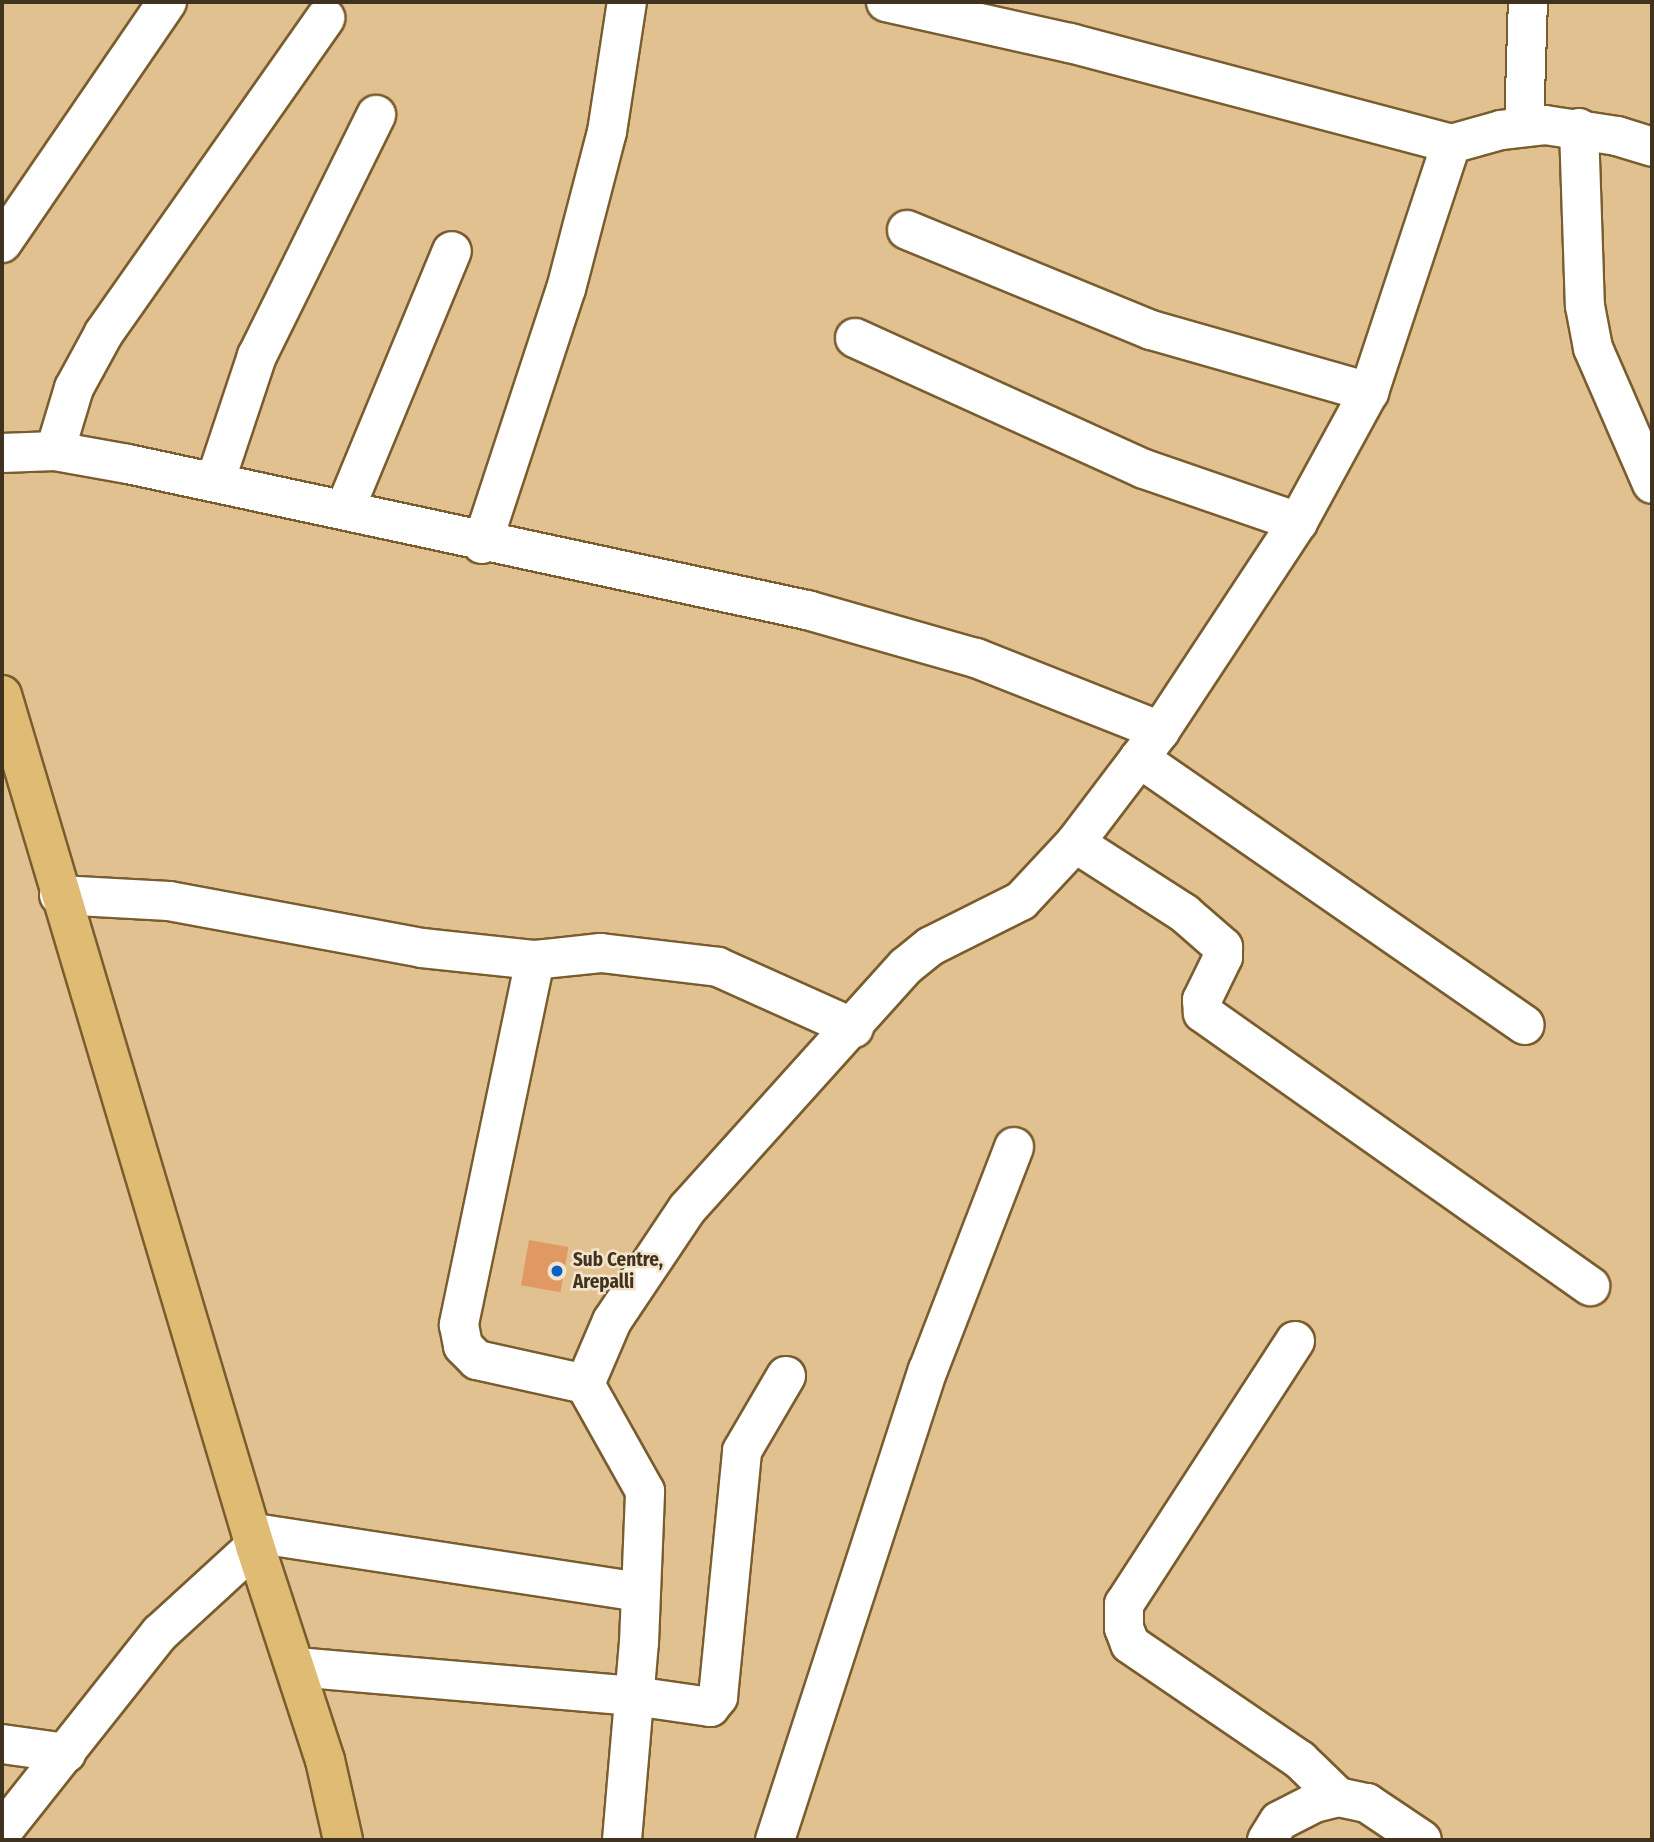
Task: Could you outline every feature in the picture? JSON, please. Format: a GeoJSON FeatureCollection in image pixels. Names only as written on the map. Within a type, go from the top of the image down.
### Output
{"type":"FeatureCollection","features":[{"type":"Feature","properties":{"kind":"main road"},"geometry":{"type":"LineString","coordinates":[[2,695],[59,895],[325,1760],[343,1840]]}},
{"type":"Feature","properties":{"kind":"street"},"geometry":{"type":"LineString","coordinates":[[2,243],[167,2]]}},
{"type":"Feature","properties":{"kind":"street"},"geometry":{"type":"LineString","coordinates":[[482,544],[566,289],[607,132],[627,2]]}},
{"type":"Feature","properties":{"kind":"street"},"geometry":{"type":"LineString","coordinates":[[886,2],[1070,43],[1451,144],[1524,127],[1578,128],[1652,146]]}},
{"type":"Feature","properties":{"kind":"street"},"geometry":{"type":"LineString","coordinates":[[1524,127],[1528,2]]}},
{"type":"Feature","properties":{"kind":"street"},"geometry":{"type":"LineString","coordinates":[[55,452],[74,388],[104,333],[324,18]]}},
{"type":"Feature","properties":{"kind":"street"},"geometry":{"type":"LineString","coordinates":[[215,482],[257,356],[376,115]]}},
{"type":"Feature","properties":{"kind":"street"},"geometry":{"type":"LineString","coordinates":[[1578,128],[1585,306],[1592,348],[1652,484]]}},
{"type":"Feature","properties":{"kind":"street"},"geometry":{"type":"LineString","coordinates":[[585,1384],[612,1321],[687,1209],[854,1028],[906,966],[931,946],[1021,901],[1075,843],[1149,744],[1298,522],[1369,392],[1451,144]]}},
{"type":"Feature","properties":{"kind":"street"},"geometry":{"type":"LineString","coordinates":[[907,230],[1151,331],[1369,392]]}},
{"type":"Feature","properties":{"kind":"street"},"geometry":{"type":"LineString","coordinates":[[345,509],[452,251]]}},
{"type":"Feature","properties":{"kind":"street"},"geometry":{"type":"LineString","coordinates":[[855,338],[1144,469],[1298,522]]}},
{"type":"Feature","properties":{"kind":"street"},"geometry":{"type":"LineString","coordinates":[[2,453],[55,452],[345,509],[482,544],[807,610],[976,659],[1149,744],[1524,1025]]}},
{"type":"Feature","properties":{"kind":"street"},"geometry":{"type":"LineString","coordinates":[[1075,843],[1184,913],[1223,947],[1223,957],[1202,1000],[1203,1013],[1590,1286]]}},
{"type":"Feature","properties":{"kind":"street"},"geometry":{"type":"LineString","coordinates":[[59,895],[169,901],[422,948],[535,960],[601,953],[718,967],[854,1028]]}},
{"type":"Feature","properties":{"kind":"street"},"geometry":{"type":"LineString","coordinates":[[535,960],[459,1325],[463,1346],[478,1360],[585,1384],[645,1491],[642,1592],[622,1840]]}},
{"type":"Feature","properties":{"kind":"street"},"geometry":{"type":"LineString","coordinates":[[775,1840],[928,1370],[1014,1147]]}},
{"type":"Feature","properties":{"kind":"street"},"geometry":{"type":"LineString","coordinates":[[1295,1341],[1124,1604],[1124,1628],[1130,1643],[1300,1760],[1338,1797]]}},
{"type":"Feature","properties":{"kind":"street"},"geometry":{"type":"LineString","coordinates":[[296,1667],[634,1696],[710,1707],[718,1697],[742,1451],[786,1376]]}},
{"type":"Feature","properties":{"kind":"street"},"geometry":{"type":"LineString","coordinates":[[2,1832],[160,1633],[255,1539],[642,1592]]}},
{"type":"Feature","properties":{"kind":"street"},"geometry":{"type":"LineString","coordinates":[[2,1744],[66,1753]]}},
{"type":"Feature","properties":{"kind":"street"},"geometry":{"type":"LineString","coordinates":[[1267,1840],[1279,1821],[1314,1803],[1338,1797],[1367,1803],[1422,1840]]}},
{"type":"Feature","properties":{"kind":"building"},"geometry":{"type":"Polygon","coordinates":[[[529,1240],[568,1247],[560,1292],[521,1285],[529,1240]]]}},
{"type":"Feature","properties":{"kind":"place","name":"Sub Centre, Arepalli"},"geometry":{"type":"Point","coordinates":[557,1271]}}]}
